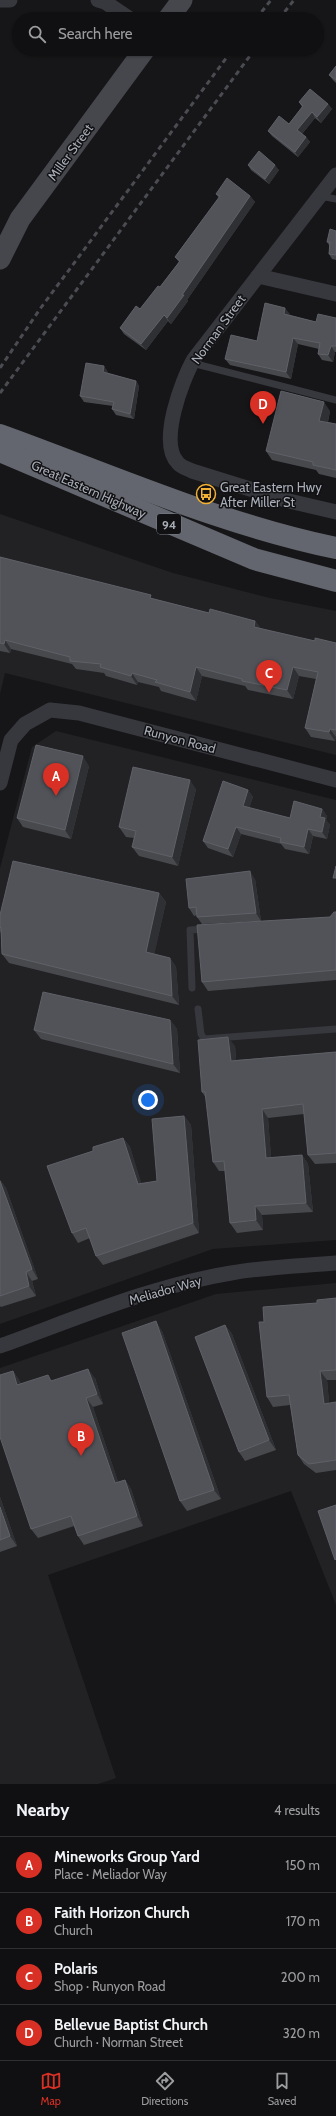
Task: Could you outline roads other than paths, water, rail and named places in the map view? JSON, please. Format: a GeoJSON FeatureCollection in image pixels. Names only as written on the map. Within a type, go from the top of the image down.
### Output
{"type":"FeatureCollection","features":[{"type":"Feature","properties":{"kind":"highway","name":"Great Eastern Highway"},"geometry":{"type":"LineString","coordinates":[[5,445],[301,541],[336,548]]}},
{"type":"Feature","properties":{"kind":"highway","name":"Great Eastern Highway"},"geometry":{"type":"LineString","coordinates":[[5,445],[254,559],[336,581]]}},
{"type":"Feature","properties":{"kind":"main road"},"geometry":{"type":"LineString","coordinates":[[173,12],[182,0]]}},
{"type":"Feature","properties":{"kind":"main road","name":"Miller Street"},"geometry":{"type":"LineString","coordinates":[[0,259],[20,219],[141,56]]}},
{"type":"Feature","properties":{"kind":"street"},"geometry":{"type":"LineString","coordinates":[[0,0],[10,0]]}},
{"type":"Feature","properties":{"kind":"street"},"geometry":{"type":"LineString","coordinates":[[98,0],[105,2],[120,12]]}},
{"type":"Feature","properties":{"kind":"street","name":"Norman Street"},"geometry":{"type":"LineString","coordinates":[[336,175],[204,344],[192,363],[178,394],[171,433],[172,451],[178,463],[192,471],[289,501],[336,512]]}},
{"type":"Feature","properties":{"kind":"street"},"geometry":{"type":"LineString","coordinates":[[258,276],[336,294]]}},
{"type":"Feature","properties":{"kind":"street","name":"Runyon Road"},"geometry":{"type":"LineString","coordinates":[[0,783],[11,740],[25,724],[50,710],[79,713],[336,780]]}},
{"type":"Feature","properties":{"kind":"street","name":"Meliador Way"},"geometry":{"type":"LineString","coordinates":[[0,1346],[142,1295],[180,1285],[231,1273],[336,1263]]}},
{"type":"Feature","properties":{"kind":"lane"},"geometry":{"type":"LineString","coordinates":[[320,196],[336,200]]}},
{"type":"Feature","properties":{"kind":"lane"},"geometry":{"type":"LineString","coordinates":[[192,363],[336,400]]}},
{"type":"Feature","properties":{"kind":"lane"},"geometry":{"type":"LineString","coordinates":[[192,988],[190,930],[213,929]]}},
{"type":"Feature","properties":{"kind":"lane"},"geometry":{"type":"LineString","coordinates":[[198,1009],[201,1034],[204,1040],[336,1029]]}},
{"type":"Feature","properties":{"kind":"railway"},"geometry":{"type":"LineString","coordinates":[[262,12],[271,0]]}},
{"type":"Feature","properties":{"kind":"railway"},"geometry":{"type":"LineString","coordinates":[[285,12],[294,0]]}},
{"type":"Feature","properties":{"kind":"railway"},"geometry":{"type":"LineString","coordinates":[[0,368],[40,309],[228,56]]}},
{"type":"Feature","properties":{"kind":"railway"},"geometry":{"type":"LineString","coordinates":[[0,393],[250,56]]}},
{"type":"Feature","properties":{"kind":"place","name":"Bellevue Baptist Church"},"geometry":{"type":"Point","coordinates":[263,424]}},
{"type":"Feature","properties":{"kind":"place","name":"Great Eastern Hwy After Miller St"},"geometry":{"type":"Point","coordinates":[206,494]}},
{"type":"Feature","properties":{"kind":"place","name":"Polaris"},"geometry":{"type":"Point","coordinates":[269,693]}},
{"type":"Feature","properties":{"kind":"place","name":"Mineworks Group Yard"},"geometry":{"type":"Point","coordinates":[56,796]}},
{"type":"Feature","properties":{"kind":"place","name":"Faith Horizon Church"},"geometry":{"type":"Point","coordinates":[81,1456]}}]}
